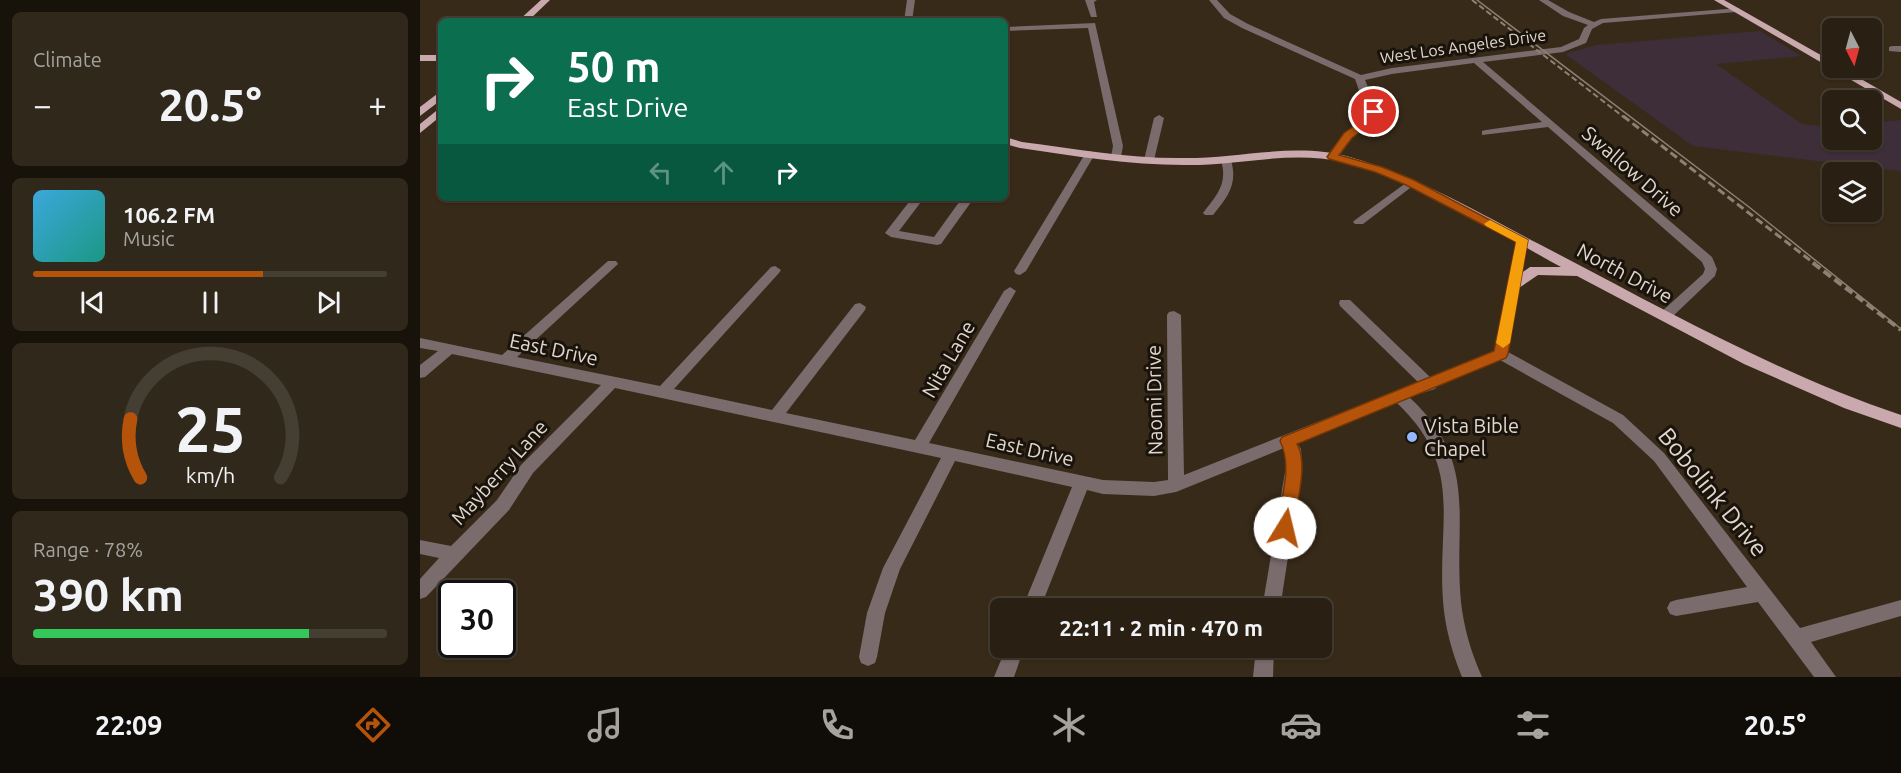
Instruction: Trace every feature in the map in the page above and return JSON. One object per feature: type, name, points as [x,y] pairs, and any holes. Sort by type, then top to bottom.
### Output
[{"type":"main road","points":[[526,18],[546,0]]},
{"type":"main road","points":[[1718,0],[1822,60]]},
{"type":"main road","points":[[539,18],[558,1]]},
{"type":"main road","points":[[420,58],[438,58]]},
{"type":"main road","points":[[1853,78],[1901,106]]},
{"type":"main road","points":[[420,113],[438,97]]},
{"type":"main road","points":[[420,130],[438,113]]},
{"type":"main road","points":[[1008,141],[1020,145],[1149,160],[1226,160],[1288,154],[1333,157]]},
{"type":"main road","name":"North Drive","points":[[1333,157],[1378,170],[1410,183],[1755,364],[1811,390],[1901,422]]},
{"type":"main road","points":[[1514,285],[1535,270],[1567,270],[1590,276]]},
{"type":"street","points":[[908,18],[911,0]]},
{"type":"street","points":[[1093,0],[1089,0],[1094,15]]},
{"type":"street","points":[[1213,0],[1227,16],[1245,26],[1360,78]]},
{"type":"street","points":[[1543,0],[1566,14],[1593,24],[1613,19],[1736,10]]},
{"type":"street","name":"West Los Angeles Drive","points":[[1333,157],[1348,136],[1372,117],[1374,112],[1360,84],[1360,78],[1571,47],[1583,41],[1593,24]]},
{"type":"street","points":[[1008,29],[1092,25],[1118,146],[1116,157]]},
{"type":"street","name":"Swallow Drive","points":[[1476,60],[1708,260],[1711,269],[1709,276],[1665,316]]},
{"type":"street","points":[[1149,160],[1159,118]]},
{"type":"street","points":[[1486,133],[1551,124]]},
{"type":"street","points":[[1020,272],[1090,154]]},
{"type":"street","points":[[1209,213],[1226,193],[1231,174],[1226,160]]},
{"type":"street","points":[[1359,222],[1410,183]]},
{"type":"street","points":[[916,201],[891,233],[937,241],[966,201]]},
{"type":"street","points":[[1501,354],[1522,240]]},
{"type":"street","points":[[505,360],[612,264]]},
{"type":"street","points":[[663,392],[775,270]]},
{"type":"street","name":"Nita Lane","points":[[919,447],[1011,291]]},
{"type":"street","points":[[1345,303],[1430,385]]},
{"type":"street","points":[[775,416],[860,307]]},
{"type":"street","name":"Naomi Drive","points":[[1174,315],[1176,485]]},
{"type":"street","points":[[420,356],[426,344]]},
{"type":"street","name":"East Drive","points":[[426,344],[663,392],[1104,487],[1154,489],[1176,485],[1430,385],[1501,354]]},
{"type":"street","points":[[420,373],[450,349]]},
{"type":"street","name":"Bobolink Drive","points":[[1501,354],[1618,419],[1659,457],[1826,677]]},
{"type":"street","name":"Mayberry Lane","points":[[420,591],[503,505],[527,469],[612,382]]},
{"type":"street","points":[[1399,396],[1419,414],[1438,441],[1450,478],[1451,608],[1457,644],[1472,677]]},
{"type":"street","points":[[1273,598],[1294,466],[1293,450],[1287,441]]},
{"type":"street","points":[[868,657],[876,613],[892,568],[951,453]]},
{"type":"street","points":[[1035,598],[1082,482]]},
{"type":"street","points":[[420,547],[454,554]]},
{"type":"street","points":[[1676,608],[1762,593]]},
{"type":"street","points":[[1795,638],[1901,608]]},
{"type":"street","points":[[1004,677],[1012,658]]},
{"type":"street","points":[[1263,677],[1264,658]]},
{"type":"shaded area","points":[[1760,31],[1801,56],[1716,64],[1802,124],[1822,126],[1822,150],[1882,150],[1882,122],[1901,120],[1901,174],[1899,171],[1882,169],[1882,162],[1825,162],[1693,146],[1565,54],[1596,45]]},
{"type":"tram line","points":[[1477,0],[1749,207],[1901,329]]},
{"type":"railway","points":[[1472,0],[1625,118]]},
{"type":"railway","points":[[1623,116],[1815,264]]},
{"type":"railway","points":[[1813,263],[1901,330]]},
{"type":"slow traffic","points":[[1490,224],[1522,240],[1503,343]]},
{"type":"place","name":"Vista Bible Chapel","points":[[1412,437]]},
{"type":"route","points":[[1285,528],[1294,466],[1293,450],[1287,441],[1430,385],[1501,354],[1522,240],[1410,183],[1378,170],[1333,157],[1348,136],[1372,117],[1374,112]]}]
